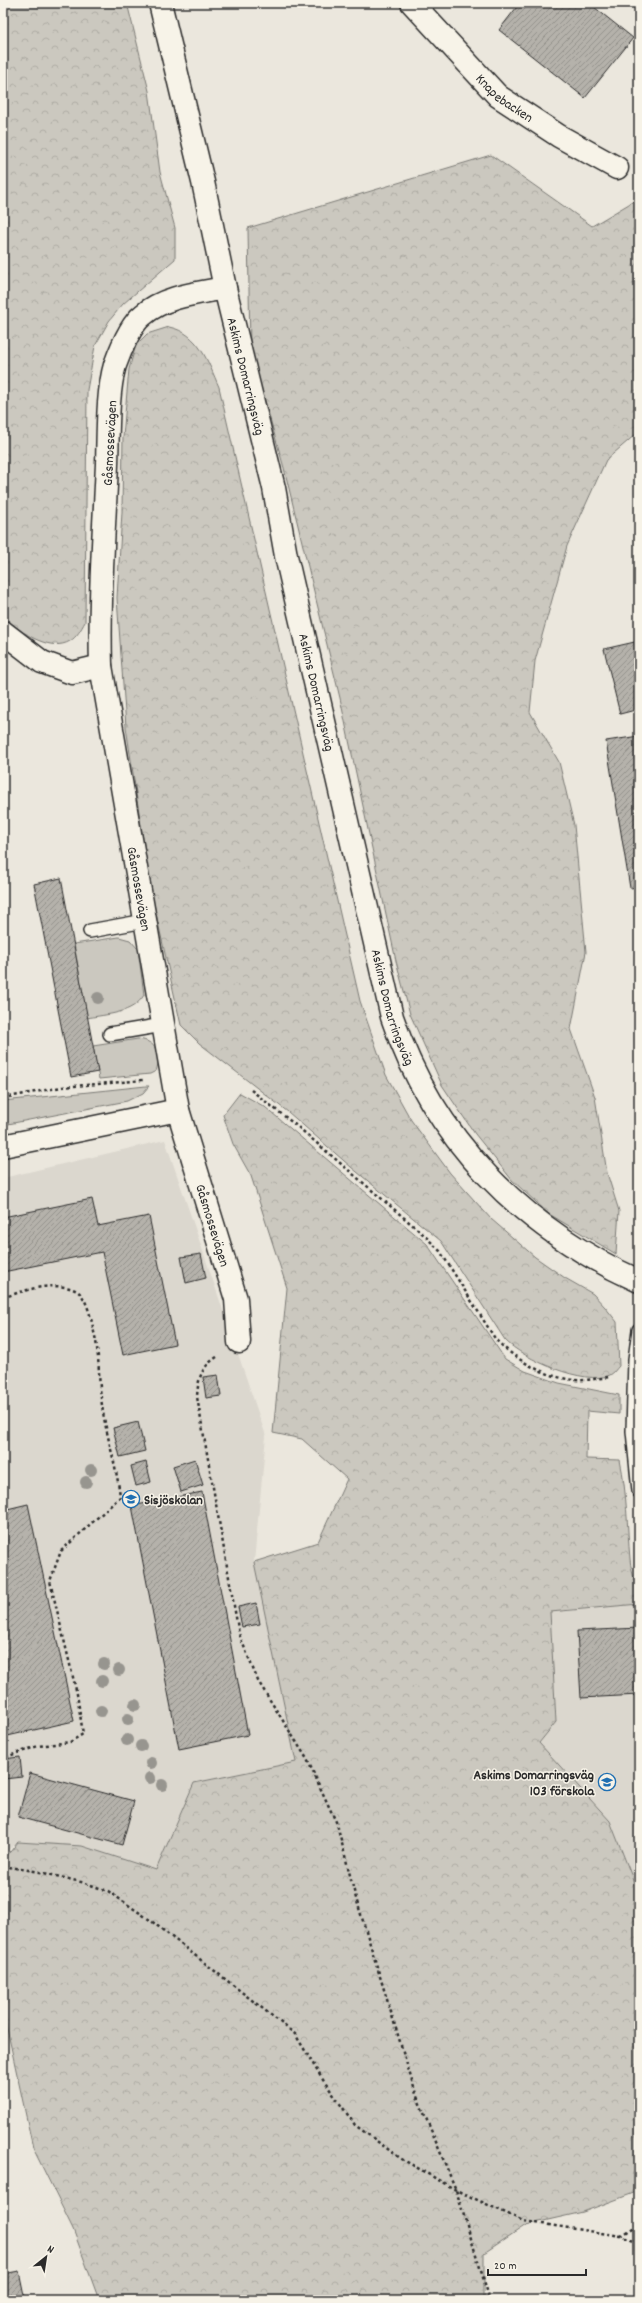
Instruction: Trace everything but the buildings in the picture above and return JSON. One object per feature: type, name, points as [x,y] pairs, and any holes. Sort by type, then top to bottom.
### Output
[{"type":"street","name":"Askims Domarringsväg","points":[[160,3],[207,196],[225,288],[274,488],[286,556],[392,1018],[400,1042],[411,1068],[450,1133],[507,1195],[542,1226],[580,1251],[639,1281]]},
{"type":"street","name":"Knapebacken","points":[[412,3],[498,96],[559,136],[617,168]]},
{"type":"street","name":"Gåsmossevägen","points":[[225,288],[186,296],[163,303],[142,315],[127,338],[115,366],[110,407],[107,454],[100,619],[101,666],[178,1110],[236,1299],[239,1342]]},
{"type":"street","points":[[3,632],[42,662],[72,673],[101,666]]},
{"type":"street","points":[[3,1146],[178,1110]]},
{"type":"lane","points":[[90,931],[145,920]]},
{"type":"lane","points":[[110,1034],[163,1025]]},
{"type":"lane","points":[[639,1330],[635,1375],[633,1431],[639,1491]]},
{"type":"path","points":[[3,1098],[62,1087],[172,1078]]},
{"type":"path","points":[[251,1090],[298,1127],[427,1238],[440,1251],[496,1340],[519,1360],[549,1374],[574,1380],[635,1375]]},
{"type":"path","points":[[3,1298],[40,1288],[57,1287],[77,1291],[83,1297],[95,1334],[102,1406],[118,1477],[120,1497],[62,1551],[50,1581],[77,1694],[83,1734],[70,1742],[38,1746],[3,1758]]},
{"type":"path","points":[[239,1342],[211,1361],[198,1379],[197,1397],[239,1634],[258,1681],[307,1759],[337,1824],[355,1895],[416,2094],[456,2190],[490,2300]]},
{"type":"path","points":[[3,1866],[40,1872],[85,1883],[108,1891],[150,1920],[295,2034],[321,2077],[355,2125],[400,2158],[456,2190],[523,2221],[621,2236],[639,2243]]},
{"type":"path","points":[[621,2236],[639,2224]]},
{"type":"shaded area","name":"Sisjöskolan","points":[[165,1140],[266,1436],[254,1562],[296,1762],[194,1783],[156,1870],[82,1846],[18,1842],[3,1854],[3,1178]]},
{"type":"shaded area","name":"Askims Domarringsväg 103 förskola","points":[[639,1604],[639,1895],[610,1821],[539,1743],[556,1722],[550,1612]]},
{"type":"green space","points":[[3,3],[127,3],[149,91],[160,172],[175,228],[175,259],[123,304],[109,321],[95,346],[87,390],[85,622],[79,633],[70,641],[55,645],[39,641],[31,637],[11,623],[3,610]]},
{"type":"green space","points":[[491,155],[592,226],[639,198],[639,435],[636,434],[606,460],[567,546],[535,661],[530,712],[559,762],[574,825],[586,952],[571,1029],[595,1097],[607,1173],[619,1211],[616,1254],[549,1214],[512,1180],[475,1134],[442,1085],[410,1014],[396,961],[340,698],[284,468],[250,348],[248,228]]},
{"type":"green space","points":[[169,327],[188,335],[195,342],[211,368],[219,387],[360,1001],[386,1075],[411,1120],[450,1173],[491,1219],[535,1257],[565,1278],[593,1294],[617,1322],[619,1366],[610,1375],[586,1377],[555,1369],[525,1355],[505,1340],[441,1241],[351,1167],[288,1112],[199,1043],[181,1025],[151,891],[126,727],[117,598],[122,512],[123,437],[129,369],[136,345],[147,334]]},
{"type":"green space","points":[[119,937],[130,940],[138,949],[144,995],[133,1006],[126,1010],[87,1018],[74,944]]},
{"type":"green space","points":[[138,1039],[149,1042],[156,1049],[158,1054],[158,1065],[156,1071],[150,1074],[99,1079],[93,1046]]},
{"type":"green space","points":[[149,1086],[143,1093],[127,1101],[3,1125],[3,1101]]},
{"type":"green space","points":[[240,1093],[265,1107],[427,1244],[505,1359],[525,1371],[559,1383],[619,1395],[619,1414],[587,1411],[586,1459],[620,1460],[631,1565],[638,1592],[639,1604],[550,1612],[556,1722],[539,1743],[610,1821],[639,1895],[639,2191],[583,2212],[526,2225],[484,2253],[484,2300],[99,2300],[73,2229],[33,2148],[3,2010],[3,1861],[18,1842],[82,1846],[156,1870],[194,1783],[296,1762],[254,1562],[318,1542],[347,1479],[302,1439],[273,1433],[287,1288],[251,1176],[233,1144],[223,1115]]},
{"type":"place","name":"Sisjöskolan","points":[[131,1499]]},
{"type":"place","name":"Askims Domarringsväg 103 förskola","points":[[607,1782]]}]
